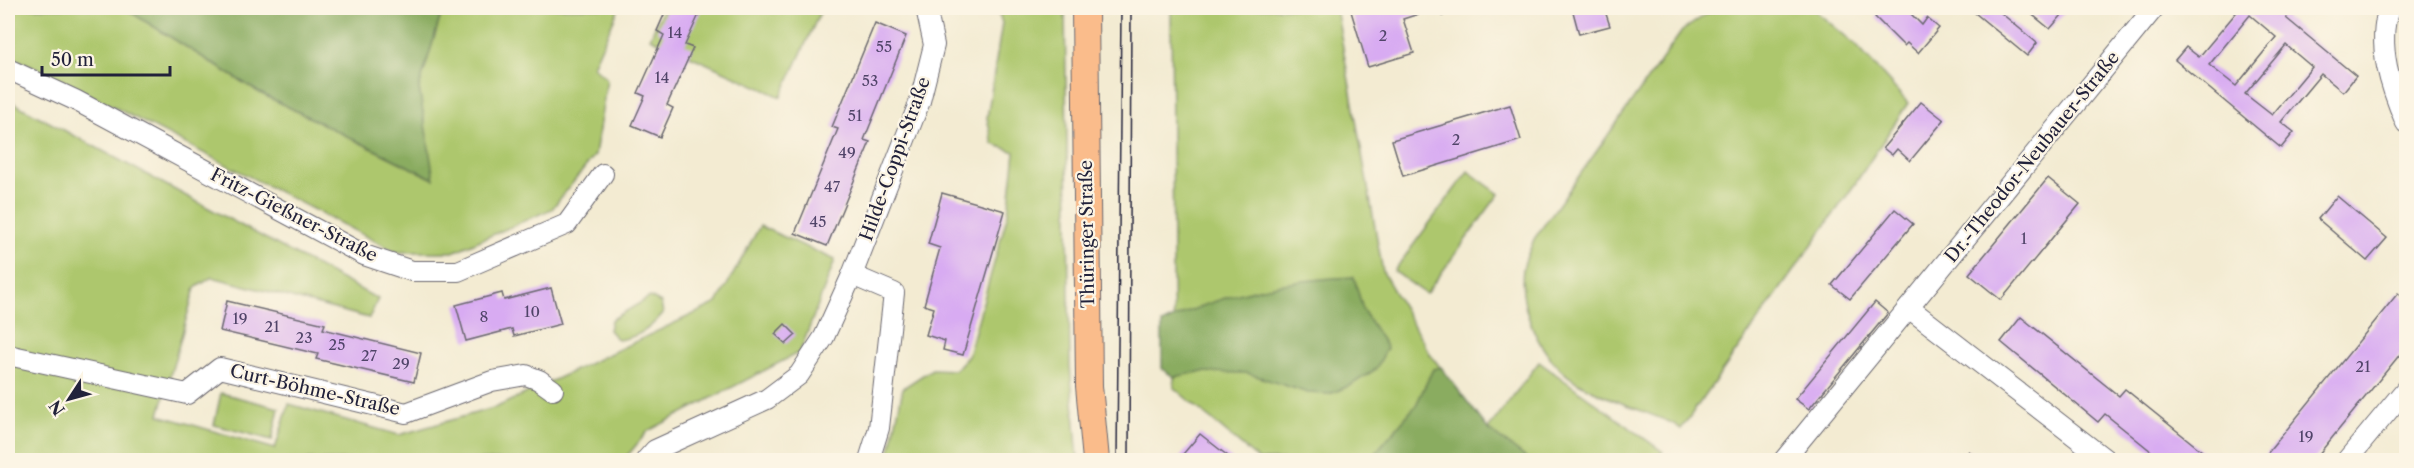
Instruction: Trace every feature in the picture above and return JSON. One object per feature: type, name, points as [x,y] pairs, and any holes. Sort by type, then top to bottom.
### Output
[{"type":"main road","name":"Thüringer Straße","points":[[1085,8],[1089,386],[1096,460]]},
{"type":"street","name":"Hilde-Coppi-Straße","points":[[646,460],[655,450],[767,399],[799,375],[824,337],[852,275],[920,101],[934,45],[926,8]]},
{"type":"street","name":"Dr.-Theodor-Neubauer-Straße","points":[[1784,460],[2154,8]]},
{"type":"street","points":[[2389,8],[2385,19],[2387,75],[2406,123]]},
{"type":"street","name":"Fritz-Gießner-Straße","points":[[8,69],[75,100],[364,255],[412,271],[458,271],[567,224],[603,174]]},
{"type":"street","points":[[852,275],[894,293],[879,428],[869,460]]},
{"type":"street","points":[[1909,308],[2106,460]]},
{"type":"street","name":"Curt-Böhme-Straße","points":[[8,355],[187,394],[219,368],[406,413],[492,381],[526,375],[539,380],[553,390]]},
{"type":"street","points":[[2347,460],[2406,389]]},
{"type":"green space","points":[[8,8],[124,8],[260,93],[433,179],[419,88],[443,8],[619,8],[593,66],[607,79],[595,155],[552,209],[453,252],[396,252],[44,71],[8,56]]},
{"type":"green space","points":[[124,8],[443,8],[419,88],[434,179],[260,93]]},
{"type":"green space","points":[[663,8],[822,8],[781,97],[650,38]]},
{"type":"green space","points":[[997,8],[1065,8],[1070,366],[1078,460],[888,460],[903,388],[932,369],[955,370],[968,356],[1008,213],[1015,152],[993,144],[987,118],[1002,23]]},
{"type":"green space","points":[[1171,8],[1336,8],[1383,272],[1430,354],[1488,429],[1539,362],[1663,452],[1657,460],[1259,460],[1174,388]]},
{"type":"green space","points":[[1723,8],[1812,8],[1856,45],[1908,103],[1855,184],[1681,429],[1672,423],[1597,393],[1575,381],[1552,360],[1542,347],[1528,317],[1522,285],[1523,269],[1534,239],[1682,31],[1708,13]]},
{"type":"green space","points":[[8,100],[378,299],[369,318],[212,277],[195,288],[159,415],[275,449],[289,404],[399,435],[497,407],[717,303],[760,226],[835,260],[800,352],[648,431],[627,456],[610,460],[8,460]]},
{"type":"green space","points":[[1468,171],[1499,194],[1426,294],[1394,271]]},
{"type":"green space","points":[[1354,277],[1363,310],[1387,348],[1376,369],[1351,385],[1330,394],[1308,393],[1247,373],[1199,372],[1174,377],[1162,369],[1162,324],[1208,304],[1256,290],[1305,281]]},
{"type":"green space","points":[[650,297],[661,303],[663,313],[644,331],[618,340],[609,330],[611,320]]},
{"type":"green space","points":[[1441,367],[1488,429],[1529,460],[1369,460],[1416,405],[1433,369]]},
{"type":"green space","points":[[221,393],[279,408],[272,440],[214,425]]},
{"type":"building","points":[[667,8],[702,8],[685,45],[693,48],[667,105],[673,108],[660,137],[632,125],[645,96],[638,93],[664,35],[657,31]]},
{"type":"building","points":[[1350,8],[1437,8],[1403,19],[1414,53],[1368,67]]},
{"type":"building","points":[[1440,8],[1466,8],[1442,16]]},
{"type":"building","points":[[1572,8],[1604,8],[1610,26],[1579,34]]},
{"type":"building","points":[[1884,8],[1905,8],[1922,25],[1927,18],[1939,28],[1918,53],[1907,43],[1904,46],[1875,17]]},
{"type":"building","points":[[1969,8],[1995,8],[2037,43],[2027,56]]},
{"type":"building","points":[[2024,8],[2068,8],[2050,29]]},
{"type":"building","points":[[2240,8],[2289,8],[2292,10],[2286,18],[2356,76],[2343,92],[2321,74],[2281,122],[2294,132],[2281,148],[2175,60],[2186,47],[2199,57]],"holes":[[[2250,15],[2276,37],[2236,86],[2209,65]],[[2286,45],[2312,67],[2272,115],[2245,94]]]},
{"type":"building","points":[[875,23],[906,36],[864,140],[870,142],[827,246],[795,233],[838,129],[832,127]]},
{"type":"building","points":[[1921,102],[1944,120],[1910,161],[1897,149],[1892,155],[1883,148]]},
{"type":"building","points":[[1510,105],[1521,140],[1403,176],[1392,140]]},
{"type":"building","points":[[2048,178],[2080,204],[2001,300],[1969,274]]},
{"type":"building","points":[[942,193],[1005,211],[963,355],[943,350],[945,341],[926,335],[934,308],[924,305],[940,248],[928,244]]},
{"type":"building","points":[[2337,196],[2387,238],[2367,261],[2318,219]]},
{"type":"building","points":[[1895,209],[1913,224],[1850,299],[1832,285]]},
{"type":"building","points":[[551,288],[561,324],[514,336],[512,329],[466,341],[456,305],[502,293],[504,300]]},
{"type":"building","points":[[2398,293],[2406,300],[2406,347],[2314,460],[2262,460]]},
{"type":"building","points":[[227,301],[325,324],[323,329],[421,353],[414,382],[316,359],[318,354],[220,331]]},
{"type":"building","points":[[1875,302],[1888,313],[1809,409],[1795,399]]},
{"type":"building","points":[[2021,317],[2119,396],[2125,389],[2213,460],[2162,460],[2105,414],[2098,422],[2001,342]]},
{"type":"building","points":[[785,324],[796,335],[786,344],[775,334]]},
{"type":"building","points":[[1200,434],[1233,460],[1178,460]]},
{"type":"building","points":[[1969,451],[1980,460],[1961,460]]},
{"type":"tram line","points":[[1117,460],[1121,8]]},
{"type":"tram line","points":[[1129,460],[1131,8]]}]
